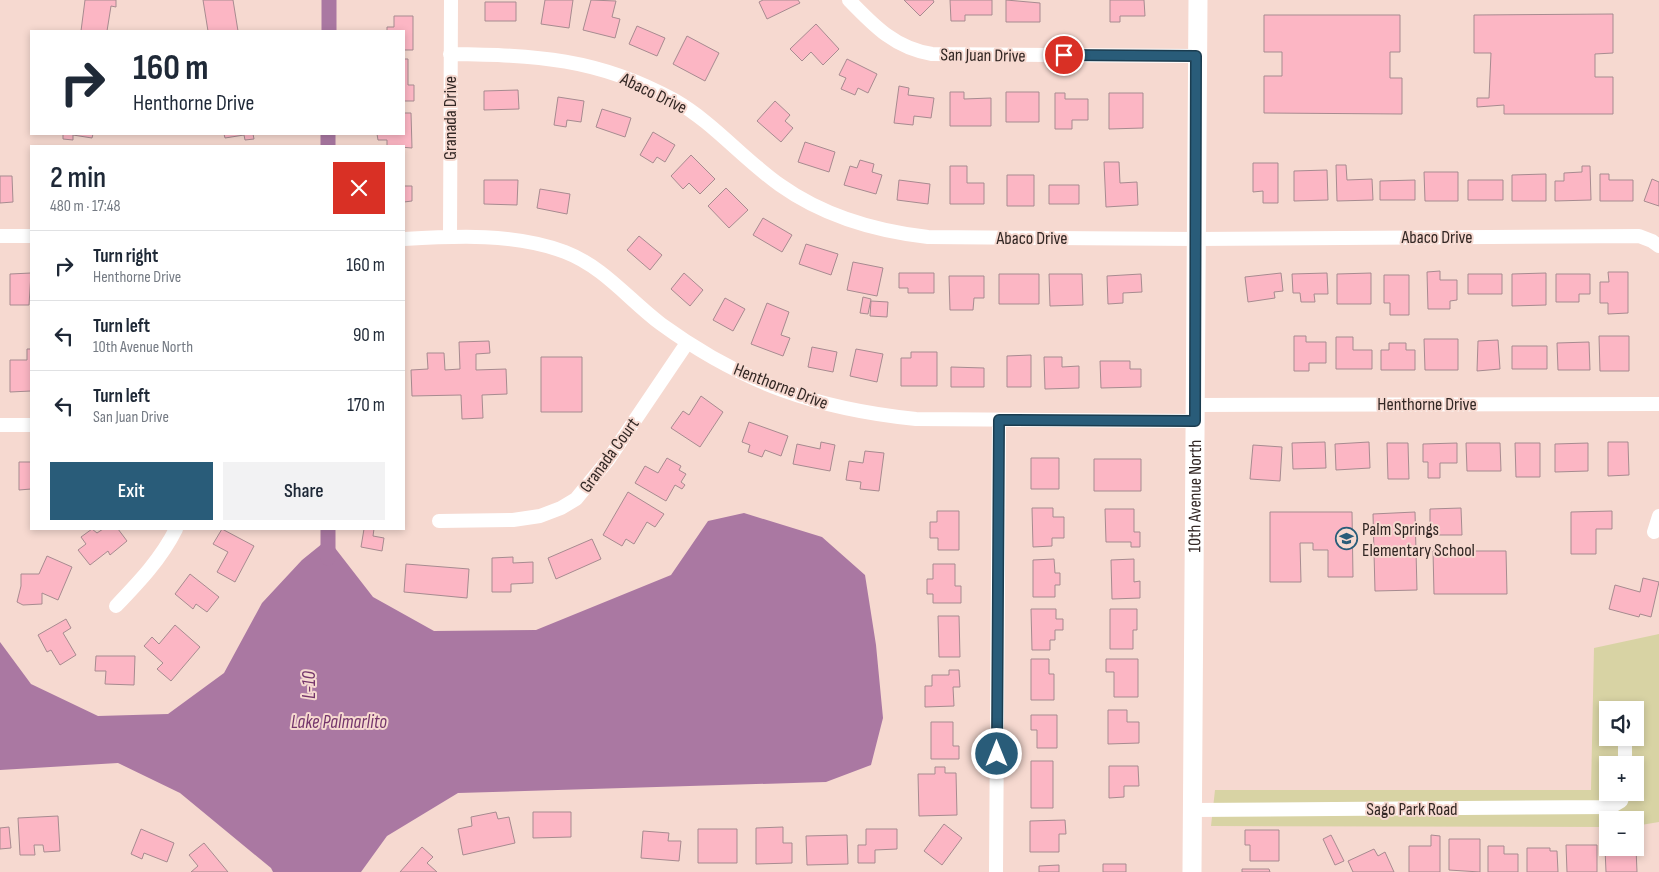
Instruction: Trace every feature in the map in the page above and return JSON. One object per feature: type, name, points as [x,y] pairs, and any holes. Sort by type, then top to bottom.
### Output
[{"type":"street","name":"Granada Drive","points":[[450,237],[451,0]]},
{"type":"street","name":"San Juan Drive","points":[[849,0],[890,39],[910,49],[932,54],[1196,56]]},
{"type":"street","name":"10th Avenue North","points":[[1192,872],[1196,56],[1198,0]]},
{"type":"street","name":"Abaco Drive","points":[[450,54],[549,57],[586,64],[627,78],[653,89],[697,115],[780,185],[829,213],[861,225],[894,233],[928,237],[1196,239],[1639,236],[1652,240],[1659,246]]},
{"type":"street","points":[[0,236],[30,236]]},
{"type":"street","name":"Henthorne Drive","points":[[405,239],[450,237],[522,242],[566,252],[606,275],[651,316],[687,342],[755,380],[829,406],[872,415],[916,419],[999,420],[1195,413],[1659,404]]},
{"type":"street","name":"Granada Court","points":[[439,521],[514,520],[540,516],[561,508],[576,499],[608,460],[687,342]]},
{"type":"street","points":[[996,872],[999,420]]},
{"type":"street","points":[[0,425],[30,425]]},
{"type":"street","points":[[1654,532],[1659,516]]},
{"type":"street","points":[[116,606],[154,565],[167,548],[176,530]]},
{"type":"street","name":"Sago Park Road","points":[[1193,810],[1612,807],[1621,801]]},
{"type":"shaded area","points":[[1659,634],[1659,822],[1644,824],[1644,811],[1599,811],[1599,827],[1211,826],[1215,790],[1591,790],[1594,648]]},
{"type":"water","name":"Lake Palmarlito","points":[[744,513],[822,537],[865,575],[876,645],[883,718],[871,765],[826,782],[458,793],[387,836],[361,872],[273,872],[271,868],[180,793],[118,763],[0,770],[0,642],[31,684],[98,716],[168,714],[224,673],[262,603],[302,560],[328,539],[373,597],[434,631],[536,630],[671,575],[708,521]]},
{"type":"building","points":[[85,0],[116,0],[116,7],[111,6],[107,30],[81,30]]},
{"type":"building","points":[[203,0],[233,0],[238,30],[208,30]]},
{"type":"building","points":[[545,0],[573,0],[569,28],[541,24]]},
{"type":"building","points":[[591,0],[616,1],[612,17],[620,19],[615,38],[583,30]]},
{"type":"building","points":[[763,0],[798,0],[800,3],[767,19],[759,2]]},
{"type":"building","points":[[904,0],[933,0],[934,2],[920,16]]},
{"type":"building","points":[[950,0],[992,0],[992,15],[965,15],[965,21],[951,21]]},
{"type":"building","points":[[1006,0],[1040,3],[1040,22],[1006,22]]},
{"type":"building","points":[[1110,0],[1144,0],[1145,16],[1120,16],[1120,22],[1110,22]]},
{"type":"building","points":[[485,2],[516,2],[516,21],[485,21]]},
{"type":"building","points":[[1613,14],[1613,53],[1595,54],[1595,77],[1613,77],[1613,114],[1504,114],[1504,105],[1477,107],[1477,98],[1489,98],[1491,53],[1474,53],[1474,15]]},
{"type":"building","points":[[1264,15],[1400,15],[1400,52],[1390,52],[1390,78],[1402,78],[1402,114],[1264,113],[1264,76],[1282,76],[1282,52],[1264,52]]},
{"type":"building","points":[[394,16],[413,16],[413,50],[405,50],[405,30],[387,30],[387,27],[394,27]]},
{"type":"building","points":[[816,24],[839,49],[823,65],[811,52],[802,61],[790,49]]},
{"type":"building","points":[[637,26],[665,38],[657,56],[629,44]]},
{"type":"building","points":[[687,36],[719,53],[705,81],[673,64]]},
{"type":"building","points":[[405,59],[408,59],[408,85],[414,85],[414,101],[405,101]]},
{"type":"building","points":[[847,59],[877,74],[868,93],[858,88],[855,95],[841,89],[846,78],[839,75]]},
{"type":"building","points":[[899,86],[909,88],[908,95],[934,98],[931,118],[914,116],[913,125],[894,123]]},
{"type":"building","points":[[518,90],[519,109],[484,110],[484,91]]},
{"type":"building","points":[[950,92],[964,92],[964,99],[991,98],[991,126],[950,126]]},
{"type":"building","points":[[1006,92],[1039,92],[1039,122],[1006,122]]},
{"type":"building","points":[[1055,93],[1065,93],[1065,99],[1088,99],[1088,120],[1072,120],[1072,129],[1055,129]]},
{"type":"building","points":[[1109,93],[1143,93],[1143,128],[1109,129]]},
{"type":"building","points":[[558,97],[584,101],[581,122],[567,120],[566,127],[554,125]]},
{"type":"building","points":[[775,101],[790,115],[785,121],[793,128],[781,142],[757,121]]},
{"type":"building","points":[[602,109],[631,118],[625,137],[596,127]]},
{"type":"building","points":[[405,113],[411,113],[412,148],[405,147],[405,145],[387,145],[387,140],[378,140],[377,135],[405,135]]},
{"type":"building","points":[[653,132],[675,145],[665,162],[657,157],[653,163],[640,155]]},
{"type":"building","points":[[63,135],[73,135],[73,140],[63,139]]},
{"type":"building","points":[[73,135],[93,135],[92,138]]},
{"type":"building","points":[[224,135],[244,135],[225,138]]},
{"type":"building","points":[[244,135],[253,135],[254,139],[245,140]]},
{"type":"building","points":[[805,142],[835,152],[829,172],[798,162]]},
{"type":"building","points":[[691,155],[715,179],[700,194],[689,183],[683,189],[671,176]]},
{"type":"building","points":[[860,160],[874,164],[872,172],[882,175],[876,194],[844,185],[850,166],[857,168]]},
{"type":"building","points":[[1104,162],[1119,162],[1120,183],[1137,182],[1138,205],[1106,207]]},
{"type":"building","points":[[1253,163],[1278,163],[1278,203],[1263,203],[1263,191],[1253,192]]},
{"type":"building","points":[[1336,165],[1346,165],[1347,180],[1372,179],[1373,200],[1337,201]]},
{"type":"building","points":[[950,166],[967,166],[967,183],[984,183],[984,204],[950,204]]},
{"type":"building","points":[[1582,166],[1590,166],[1591,200],[1555,201],[1555,181],[1564,181],[1564,173],[1582,172]]},
{"type":"building","points":[[1327,170],[1328,200],[1294,201],[1294,171]]},
{"type":"building","points":[[1424,172],[1458,172],[1458,201],[1425,201]]},
{"type":"building","points":[[1546,174],[1546,201],[1512,201],[1512,175]]},
{"type":"building","points":[[1600,174],[1609,174],[1609,180],[1633,180],[1633,201],[1600,201]]},
{"type":"building","points":[[1007,175],[1034,175],[1034,206],[1007,206]]},
{"type":"building","points":[[0,176],[12,176],[13,202],[0,203]]},
{"type":"building","points":[[1652,179],[1659,182],[1659,206],[1644,201]]},
{"type":"building","points":[[484,180],[518,180],[517,205],[484,204]]},
{"type":"building","points":[[899,180],[930,184],[928,204],[897,200]]},
{"type":"building","points":[[1415,180],[1415,200],[1380,200],[1380,181]]},
{"type":"building","points":[[1468,180],[1503,180],[1503,200],[1468,200]]},
{"type":"building","points":[[1049,185],[1079,185],[1079,204],[1049,204]]},
{"type":"building","points":[[405,186],[412,186],[412,201],[405,202]]},
{"type":"building","points":[[726,188],[748,210],[729,228],[708,206]]},
{"type":"building","points":[[540,189],[570,194],[567,214],[537,208]]},
{"type":"building","points":[[763,218],[792,235],[782,252],[753,235]]},
{"type":"building","points":[[639,236],[662,255],[650,270],[627,250]]},
{"type":"building","points":[[806,244],[838,254],[831,275],[799,264]]},
{"type":"building","points":[[853,262],[883,268],[877,296],[847,290]]},
{"type":"building","points":[[1440,271],[1440,280],[1457,280],[1457,300],[1450,301],[1450,309],[1428,309],[1427,272]]},
{"type":"building","points":[[1608,272],[1628,272],[1628,313],[1608,314],[1608,303],[1600,303],[1600,282],[1609,282]]},
{"type":"building","points":[[30,273],[29,305],[10,305],[10,274]]},
{"type":"building","points":[[684,273],[703,290],[690,306],[671,289]]},
{"type":"building","points":[[899,273],[934,273],[934,293],[908,293],[908,288],[899,288]]},
{"type":"building","points":[[1281,273],[1283,291],[1274,292],[1275,298],[1248,302],[1245,277]]},
{"type":"building","points":[[1327,273],[1328,294],[1314,294],[1315,302],[1301,302],[1300,293],[1293,293],[1292,274]]},
{"type":"building","points":[[1371,273],[1371,304],[1337,304],[1337,274]]},
{"type":"building","points":[[1546,273],[1546,305],[1512,306],[1512,274]]},
{"type":"building","points":[[999,274],[1039,274],[1039,304],[999,304]]},
{"type":"building","points":[[1049,274],[1082,274],[1083,305],[1050,306]]},
{"type":"building","points":[[1141,274],[1142,292],[1123,293],[1123,303],[1108,304],[1107,276]]},
{"type":"building","points":[[1468,274],[1502,274],[1502,294],[1468,294]]},
{"type":"building","points":[[1556,274],[1590,274],[1590,294],[1579,294],[1579,302],[1556,302]]},
{"type":"building","points":[[1384,275],[1409,275],[1409,315],[1390,315],[1390,303],[1384,303]]},
{"type":"building","points":[[949,276],[984,276],[984,298],[974,298],[973,310],[950,310]]},
{"type":"building","points":[[863,297],[871,299],[868,314],[860,313]]},
{"type":"building","points":[[725,298],[745,309],[733,331],[713,320]]},
{"type":"building","points":[[871,301],[888,302],[887,317],[870,316]]},
{"type":"building","points":[[767,303],[789,312],[781,335],[790,338],[783,356],[751,344]]},
{"type":"building","points":[[1294,336],[1306,336],[1306,342],[1326,342],[1326,363],[1309,363],[1309,371],[1294,371]]},
{"type":"building","points":[[1599,336],[1629,336],[1629,371],[1600,371]]},
{"type":"building","points":[[1336,337],[1353,337],[1353,350],[1372,350],[1372,369],[1336,369]]},
{"type":"building","points":[[1424,339],[1458,339],[1458,370],[1425,370]]},
{"type":"building","points":[[1498,340],[1500,369],[1477,371],[1478,341]]},
{"type":"building","points":[[489,341],[490,353],[476,354],[476,370],[506,369],[507,394],[482,395],[483,418],[462,419],[461,395],[412,396],[411,370],[428,369],[427,353],[444,353],[445,370],[460,369],[459,342]]},
{"type":"building","points":[[1589,342],[1590,370],[1558,370],[1557,343]]},
{"type":"building","points":[[1389,343],[1406,343],[1406,350],[1415,350],[1415,370],[1381,370],[1381,350],[1389,350]]},
{"type":"building","points":[[1512,346],[1547,346],[1547,369],[1512,369]]},
{"type":"building","points":[[812,347],[837,352],[833,372],[808,367]]},
{"type":"building","points":[[27,349],[30,349],[30,391],[10,392],[10,360],[27,360]]},
{"type":"building","points":[[856,349],[883,354],[877,382],[850,376]]},
{"type":"building","points":[[911,352],[937,352],[937,386],[901,386],[901,358],[911,358]]},
{"type":"building","points":[[1031,355],[1031,387],[1007,387],[1007,356]]},
{"type":"building","points":[[541,357],[582,357],[582,412],[541,412]]},
{"type":"building","points":[[1044,357],[1062,357],[1062,367],[1079,366],[1079,388],[1045,389]]},
{"type":"building","points":[[1100,361],[1130,361],[1130,369],[1141,369],[1141,387],[1101,388]]},
{"type":"building","points":[[951,367],[984,368],[984,387],[951,387]]},
{"type":"building","points":[[701,396],[723,412],[700,447],[671,428],[683,411],[689,415]]},
{"type":"building","points":[[749,422],[788,436],[781,456],[765,450],[762,457],[748,452],[750,445],[742,442]]},
{"type":"building","points":[[821,442],[835,445],[830,471],[793,464],[797,444],[820,449]]},
{"type":"building","points":[[1325,442],[1326,468],[1293,469],[1292,443]]},
{"type":"building","points":[[1369,442],[1370,468],[1336,470],[1335,444]]},
{"type":"building","points":[[1608,442],[1628,442],[1629,475],[1608,476]]},
{"type":"building","points":[[1387,443],[1408,443],[1409,479],[1388,479]]},
{"type":"building","points":[[1457,443],[1457,463],[1440,463],[1440,478],[1428,478],[1428,462],[1423,462],[1423,444]]},
{"type":"building","points":[[1466,443],[1500,443],[1501,471],[1467,471]]},
{"type":"building","points":[[1515,443],[1540,443],[1540,477],[1516,477]]},
{"type":"building","points":[[1588,443],[1588,471],[1555,472],[1555,444]]},
{"type":"building","points":[[1253,445],[1282,447],[1280,481],[1250,479]]},
{"type":"building","points":[[865,451],[884,453],[879,491],[860,489],[861,482],[846,480],[849,461],[863,463]]},
{"type":"building","points":[[667,458],[681,466],[679,470],[686,474],[681,482],[685,485],[682,489],[675,485],[666,501],[635,483],[645,466],[658,473]]},
{"type":"building","points":[[1031,458],[1059,458],[1059,489],[1031,489]]},
{"type":"building","points":[[1094,459],[1141,459],[1141,491],[1094,491]]},
{"type":"building","points":[[19,462],[30,462],[30,489],[19,490]]},
{"type":"building","points":[[628,492],[664,514],[655,527],[647,522],[634,544],[626,539],[622,546],[603,535]]},
{"type":"building","points":[[1032,508],[1053,508],[1053,517],[1064,517],[1064,538],[1052,538],[1052,546],[1033,547]]},
{"type":"building","points":[[1461,508],[1462,535],[1430,535],[1430,509]]},
{"type":"building","points":[[1105,509],[1134,509],[1134,532],[1140,532],[1140,547],[1131,547],[1131,542],[1106,542]]},
{"type":"building","points":[[937,511],[959,511],[959,550],[938,550],[938,538],[930,538],[930,522],[937,522]]},
{"type":"building","points":[[1612,511],[1612,529],[1596,529],[1596,554],[1571,554],[1571,512]]},
{"type":"building","points":[[1270,512],[1352,512],[1353,577],[1328,577],[1328,550],[1313,550],[1313,543],[1300,543],[1301,582],[1270,582]]},
{"type":"building","points":[[1415,512],[1417,590],[1375,591],[1373,514]]},
{"type":"building","points":[[91,530],[97,533],[102,530],[119,530],[127,541],[110,555],[108,551],[90,565],[78,550],[86,544],[81,537]]},
{"type":"building","points":[[221,530],[224,530],[254,546],[235,582],[217,572],[228,552],[213,544]]},
{"type":"building","points":[[364,530],[374,530],[373,536],[384,538],[382,551],[361,547]]},
{"type":"building","points":[[592,539],[601,559],[556,579],[548,558]]},
{"type":"building","points":[[1433,551],[1506,551],[1507,594],[1434,594]]},
{"type":"building","points":[[47,556],[72,567],[58,600],[42,593],[42,604],[23,605],[17,602],[21,586],[21,574],[39,574]]},
{"type":"building","points":[[513,557],[513,563],[533,562],[533,583],[511,584],[511,592],[492,592],[492,558]]},
{"type":"building","points":[[1054,559],[1055,573],[1060,573],[1060,585],[1055,585],[1055,597],[1033,597],[1033,560]]},
{"type":"building","points":[[1134,559],[1134,582],[1140,581],[1140,598],[1112,599],[1111,560]]},
{"type":"building","points":[[406,564],[469,569],[467,598],[404,592]]},
{"type":"building","points":[[933,564],[955,564],[955,586],[961,586],[961,603],[933,603],[933,594],[927,594],[927,579],[933,579]]},
{"type":"building","points":[[190,574],[219,597],[207,612],[196,604],[193,609],[175,594]]},
{"type":"building","points":[[1643,578],[1659,582],[1651,617],[1640,614],[1639,617],[1609,609],[1615,585],[1640,592]]},
{"type":"building","points":[[1031,609],[1056,609],[1056,619],[1063,619],[1063,630],[1055,630],[1055,640],[1050,640],[1050,650],[1032,650]]},
{"type":"building","points":[[1110,609],[1137,609],[1137,630],[1133,630],[1133,649],[1110,649]]},
{"type":"building","points":[[938,616],[959,616],[960,657],[939,657]]},
{"type":"building","points":[[66,619],[71,628],[63,633],[76,655],[60,665],[51,650],[47,652],[38,635]]},
{"type":"building","points":[[175,625],[200,647],[171,681],[157,669],[163,663],[144,646],[152,637],[159,644]]},
{"type":"building","points":[[96,656],[135,656],[134,685],[105,684],[106,671],[95,671]]},
{"type":"building","points":[[1031,659],[1049,659],[1049,674],[1054,674],[1054,700],[1031,700]]},
{"type":"building","points":[[1106,659],[1138,659],[1138,697],[1114,697],[1114,672],[1106,672]]},
{"type":"building","points":[[949,670],[959,670],[960,687],[953,687],[954,706],[925,707],[925,686],[932,686],[932,675],[949,675]]},
{"type":"building","points":[[1108,710],[1127,710],[1127,722],[1139,722],[1139,743],[1108,744]]},
{"type":"building","points":[[1031,715],[1057,715],[1057,748],[1037,748],[1037,730],[1031,730]]},
{"type":"building","points":[[931,722],[953,722],[953,746],[959,746],[959,759],[931,759]]},
{"type":"building","points":[[1031,761],[1053,761],[1053,808],[1031,808]]},
{"type":"building","points":[[1109,766],[1138,766],[1139,786],[1124,786],[1124,797],[1109,798]]},
{"type":"building","points":[[935,767],[945,767],[945,773],[956,773],[957,815],[919,816],[918,774],[935,774]]},
{"type":"building","points":[[496,812],[498,819],[509,817],[515,843],[463,855],[458,829],[472,826],[471,817]]},
{"type":"building","points":[[533,812],[571,812],[571,837],[533,838]]},
{"type":"building","points":[[58,816],[60,851],[44,852],[43,845],[34,845],[35,855],[20,855],[18,818]]},
{"type":"building","points":[[1065,820],[1066,834],[1059,834],[1059,852],[1030,852],[1030,821]]},
{"type":"building","points":[[944,824],[962,838],[942,865],[924,851]]},
{"type":"building","points":[[9,827],[11,848],[0,849],[0,828]]},
{"type":"building","points":[[783,827],[783,843],[792,843],[792,863],[756,864],[756,828]]},
{"type":"building","points":[[141,829],[174,843],[167,862],[144,853],[142,859],[131,854]]},
{"type":"building","points":[[698,829],[737,829],[737,863],[698,863]]},
{"type":"building","points":[[866,829],[897,829],[897,849],[875,850],[875,863],[858,863],[858,845],[866,845]]},
{"type":"building","points":[[1245,830],[1279,830],[1279,861],[1250,861],[1250,845],[1245,845]]},
{"type":"building","points":[[643,831],[669,833],[668,841],[681,841],[679,861],[641,858]]},
{"type":"building","points":[[847,835],[848,864],[807,865],[806,836]]},
{"type":"building","points":[[1331,835],[1344,861],[1335,865],[1323,839]]},
{"type":"building","points":[[1431,835],[1440,836],[1440,872],[1409,872],[1409,846],[1431,846]]},
{"type":"building","points":[[1449,839],[1480,839],[1480,872],[1449,870]]},
{"type":"building","points":[[204,843],[228,872],[191,872],[198,866],[189,855]]},
{"type":"building","points":[[1566,845],[1597,845],[1597,872],[1567,872]]},
{"type":"building","points":[[1488,846],[1504,846],[1504,854],[1518,854],[1518,872],[1488,872]]},
{"type":"building","points":[[422,847],[433,857],[427,863],[437,872],[400,872]]},
{"type":"building","points":[[1527,848],[1550,848],[1550,851],[1557,851],[1558,872],[1527,872]]},
{"type":"building","points":[[1374,849],[1378,856],[1385,852],[1394,872],[1353,872],[1348,861]]},
{"type":"building","points":[[1605,856],[1636,856],[1637,872],[1606,872]]},
{"type":"building","points":[[1103,864],[1126,864],[1126,872],[1103,872]]},
{"type":"building","points":[[1059,865],[1059,872],[1039,872],[1039,866]]},
{"type":"building","points":[[1242,869],[1269,869],[1270,872],[1242,872]]},
{"type":"waterway","name":"L-10","points":[[329,0],[329,30]]},
{"type":"waterway","name":"L-10","points":[[328,135],[328,145]]},
{"type":"waterway","name":"L-10","points":[[328,530],[328,558]]},
{"type":"place","name":"Palm Springs Elementary School","points":[[1346,539]]},
{"type":"route","points":[[997,754],[999,420],[1195,421],[1196,56],[1064,55]]}]
